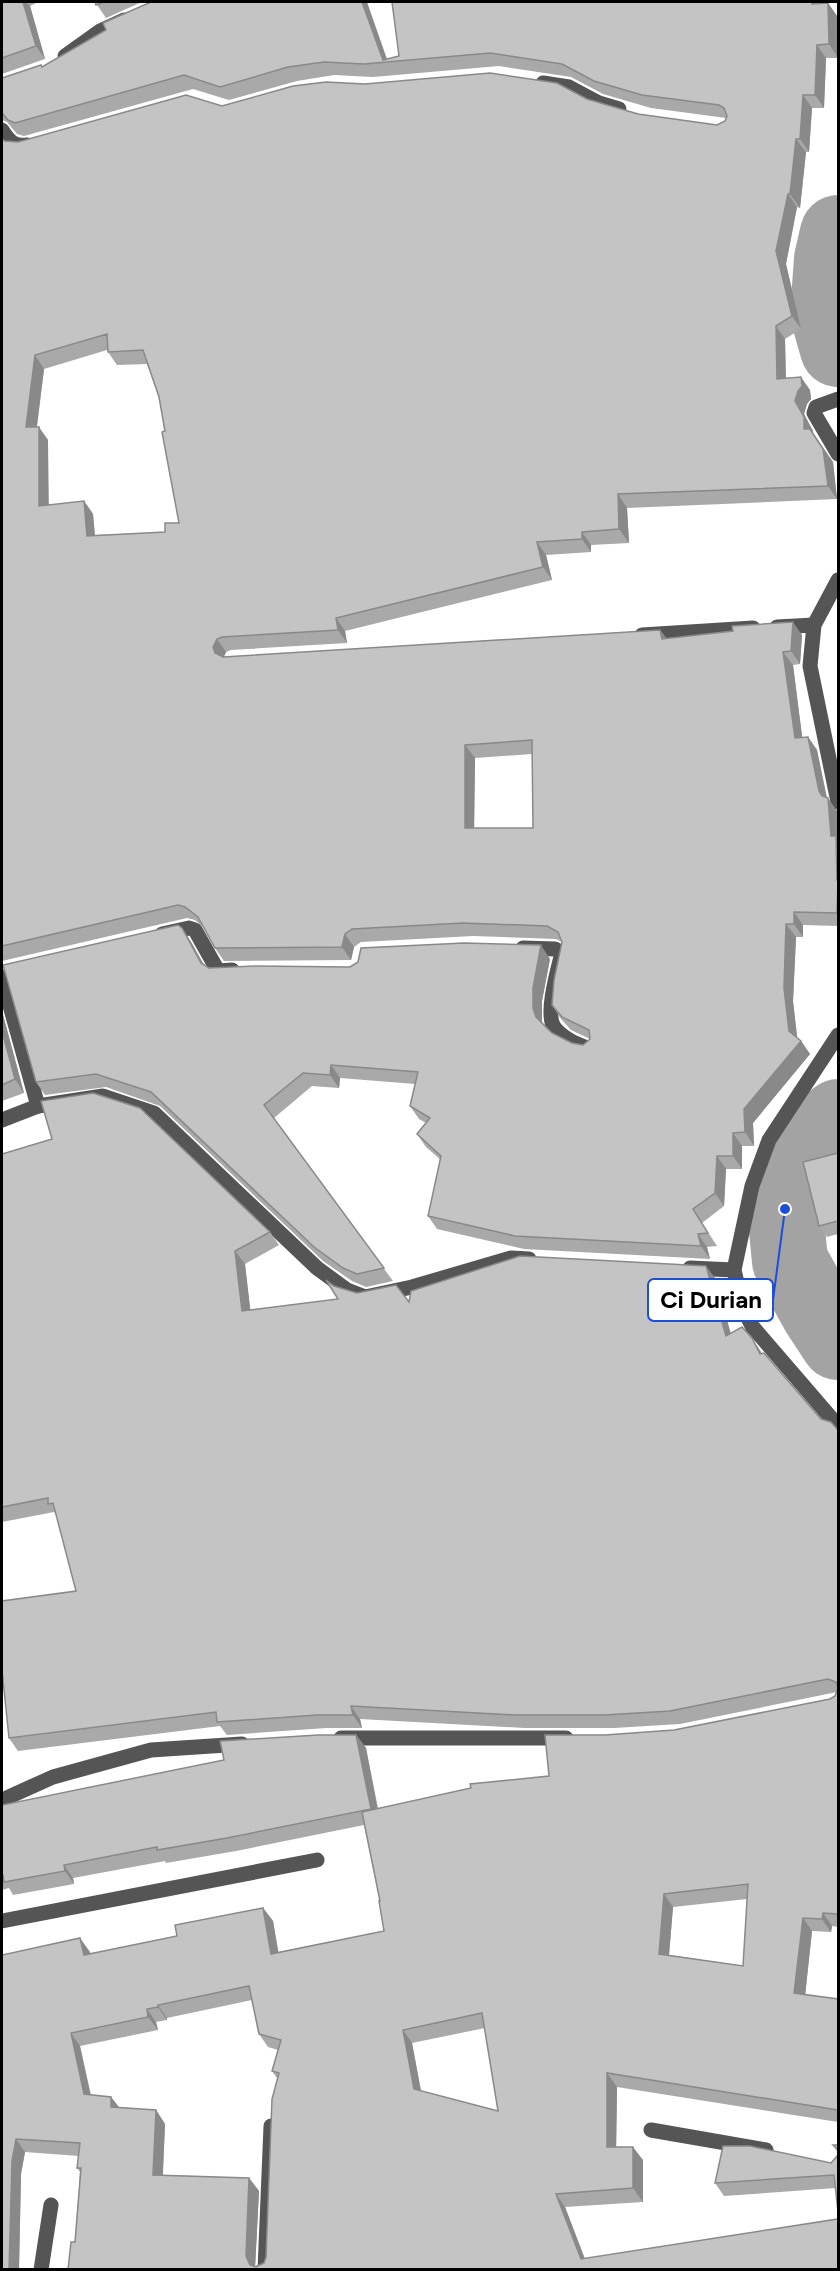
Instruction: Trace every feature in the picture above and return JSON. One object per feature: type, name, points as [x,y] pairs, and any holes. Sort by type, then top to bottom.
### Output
[{"type":"street","points":[[55,64],[100,31],[132,16]]},
{"type":"street","points":[[523,80],[569,87],[599,103],[629,112]]},
{"type":"street","points":[[2,130],[9,141],[16,145],[25,146],[36,143]]},
{"type":"street","points":[[838,399],[819,405],[814,413],[838,454]]},
{"type":"street","points":[[838,580],[814,625],[810,666],[838,802]]},
{"type":"street","points":[[624,636],[814,625]]},
{"type":"street","points":[[145,938],[189,927],[199,935],[218,971],[253,969]]},
{"type":"street","points":[[508,947],[555,949],[562,953],[550,1011],[552,1025],[561,1035],[590,1049]]},
{"type":"street","points":[[5,972],[38,1106]]},
{"type":"street","points":[[838,1035],[769,1140],[752,1186],[734,1270],[743,1308],[752,1326],[838,1426]]},
{"type":"street","points":[[2,1120],[38,1106],[103,1096],[154,1113],[317,1268],[347,1290],[365,1297],[412,1287],[511,1258],[546,1260]]},
{"type":"street","points":[[676,1267],[734,1270]]},
{"type":"street","points":[[327,1738],[579,1738]]},
{"type":"street","points":[[2,1800],[53,1777],[151,1750],[256,1743]]},
{"type":"street","points":[[2,1921],[317,1860]]},
{"type":"street","points":[[265,2270],[272,2106]]},
{"type":"street","points":[[651,2130],[776,2152]]},
{"type":"street","points":[[41,2270],[51,2205]]},
{"type":"building","points":[[2,2],[23,2],[36,46],[2,58]]},
{"type":"building","points":[[151,2],[362,2],[383,60],[399,56],[392,2],[828,3],[829,44],[817,45],[815,95],[803,95],[800,139],[796,139],[790,194],[788,194],[776,251],[792,316],[776,326],[777,379],[801,377],[802,386],[795,401],[804,417],[804,429],[810,429],[823,449],[828,486],[618,494],[619,529],[582,532],[582,539],[537,542],[543,567],[336,618],[338,630],[222,637],[217,639],[213,647],[215,653],[223,657],[660,630],[662,639],[733,631],[732,626],[793,622],[791,651],[783,652],[795,738],[808,737],[819,791],[822,796],[828,798],[831,836],[836,836],[837,913],[794,912],[794,924],[786,924],[784,988],[789,1031],[801,1041],[744,1109],[745,1132],[733,1133],[733,1156],[717,1156],[715,1193],[693,1209],[708,1233],[698,1234],[701,1246],[515,1236],[428,1216],[441,1156],[417,1134],[430,1118],[410,1106],[418,1072],[331,1065],[330,1075],[303,1073],[264,1105],[384,1268],[357,1274],[343,1268],[314,1247],[151,1092],[96,1074],[36,1082],[3,965],[178,925],[182,928],[201,963],[209,968],[350,967],[358,962],[361,948],[464,943],[541,945],[533,988],[533,1008],[536,1017],[552,1033],[572,1043],[583,1045],[590,1039],[589,1030],[562,1017],[552,1005],[554,980],[562,942],[558,932],[547,926],[463,923],[352,929],[345,934],[342,947],[215,948],[198,917],[185,907],[178,905],[2,946],[2,139],[18,142],[186,95],[222,106],[293,86],[326,82],[365,84],[490,73],[557,83],[587,99],[638,114],[717,125],[725,121],[727,116],[724,108],[719,105],[642,95],[594,81],[562,64],[490,53],[364,64],[324,62],[288,67],[220,87],[184,75],[15,123],[8,120],[2,113],[2,78],[41,65],[42,67],[106,30],[103,23]],"holes":[[[107,334],[108,352],[143,350],[159,397],[165,431],[162,432],[179,523],[165,523],[165,532],[87,536],[84,501],[39,506],[39,427],[26,427],[35,355]],[[532,740],[533,828],[465,828],[465,745]]]},
{"type":"building","points":[[2,1031],[15,1079],[2,1085]]},
{"type":"building","points":[[93,1093],[140,1108],[270,1232],[235,1251],[242,1311],[338,1299],[326,1280],[334,1286],[357,1293],[396,1285],[409,1302],[411,1291],[520,1256],[706,1266],[726,1336],[742,1327],[752,1338],[760,1354],[764,1353],[821,1419],[831,1422],[838,1430],[838,1688],[836,1682],[828,1679],[670,1711],[605,1715],[515,1715],[351,1706],[353,1715],[317,1715],[217,1722],[216,1712],[9,1738],[2,1670],[2,1601],[76,1591],[53,1503],[48,1504],[48,1498],[2,1507],[2,1154],[52,1139],[41,1101]]},
{"type":"building","points":[[838,1153],[838,1221],[819,1226],[803,1162]]},
{"type":"building","points":[[838,1688],[838,1914],[823,1913],[822,1919],[803,1918],[794,1993],[838,1999],[838,2110],[607,2073],[607,2147],[633,2147],[633,2188],[556,2194],[581,2259],[838,2219],[838,2270],[68,2270],[71,2242],[75,2242],[81,2168],[77,2168],[80,2143],[16,2139],[12,2161],[9,2270],[2,2270],[2,1955],[80,1938],[84,1955],[177,1936],[175,1925],[263,1908],[271,1954],[384,1931],[362,1812],[471,1788],[470,1784],[549,1776],[545,1735],[605,1735],[674,1730],[830,1699],[835,1696]],"holes":[[[748,1884],[743,1966],[659,1954],[664,1894]],[[249,1986],[259,2034],[281,2040],[272,2071],[279,2073],[272,2099],[266,2257],[264,2263],[256,2267],[250,2265],[246,2256],[249,2178],[153,2175],[156,2110],[111,2107],[111,2097],[84,2094],[71,2033],[148,2017],[147,2009],[158,2007],[158,2005]],[[482,2013],[498,2111],[414,2089],[403,2030]]]},
{"type":"building","points":[[356,1735],[371,1809],[227,1838],[157,1850],[157,1847],[64,1865],[65,1871],[4,1882],[2,1875],[2,1805],[224,1760],[220,1741]]},
{"type":"building","points":[[723,2146],[750,2146],[831,2163],[838,2155],[838,2212],[834,2175],[715,2183]]},
{"type":"waterway","points":[[838,233],[832,259],[828,314],[838,349]]},
{"type":"waterway","points":[[838,1117],[809,1143],[790,1176],[785,1209],[790,1261],[838,1342]]},
{"type":"place","name":"Ci Durian","points":[[785,1209]]}]
